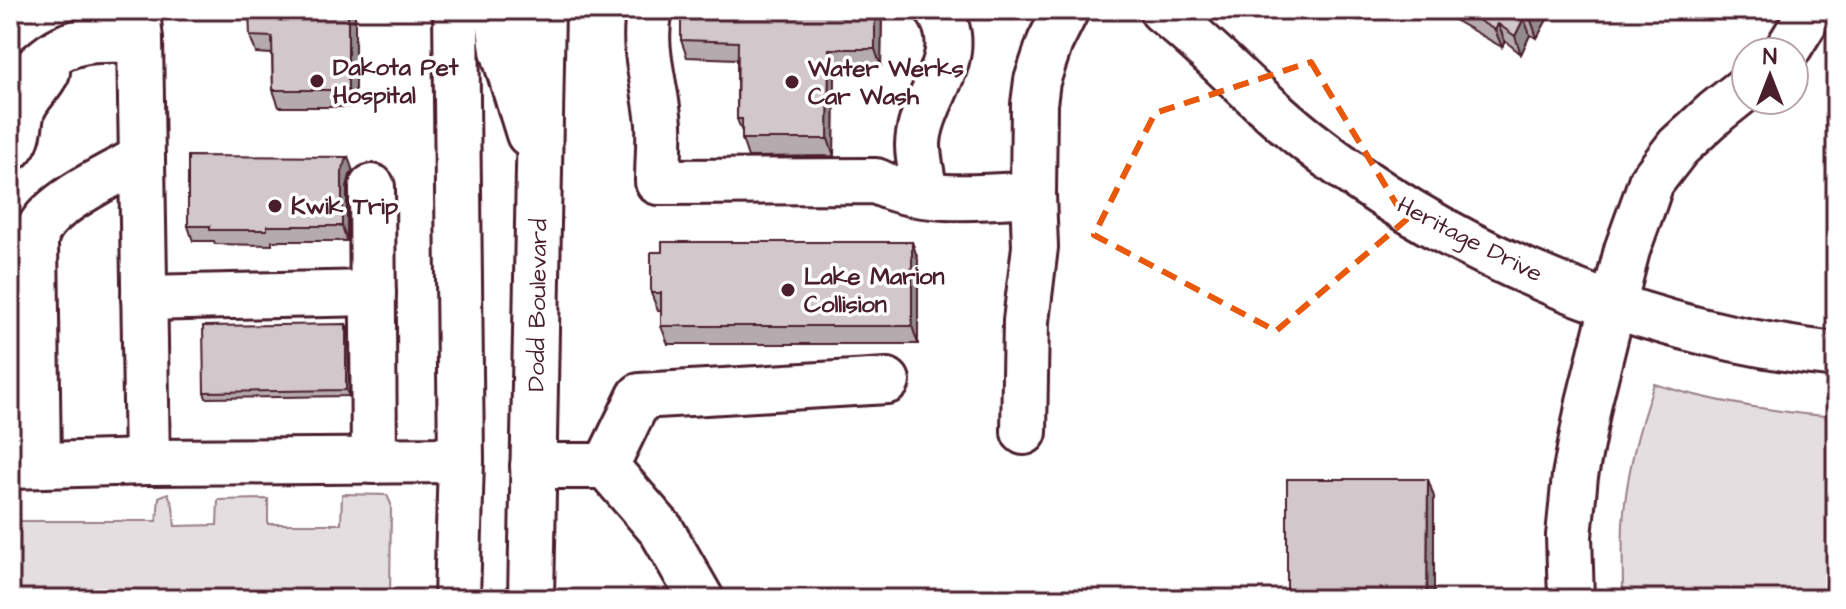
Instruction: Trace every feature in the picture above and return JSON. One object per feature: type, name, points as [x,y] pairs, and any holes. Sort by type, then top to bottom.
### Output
[{"type":"main road","points":[[456,10],[461,460],[457,596]]},
{"type":"main road","points":[[498,10],[503,50],[541,170]]},
{"type":"main road","name":"Dodd Boulevard","points":[[531,599],[542,10]]},
{"type":"main road","points":[[650,10],[647,43],[659,126],[658,182],[876,181],[906,193],[972,198],[1033,194]]},
{"type":"main road","points":[[925,194],[918,144],[949,50],[946,23],[938,10]]},
{"type":"main road","points":[[1024,432],[1025,333],[1035,247],[1034,104],[1037,81],[1050,42],[1066,10]]},
{"type":"main road","name":"Heritage Drive","points":[[1162,10],[1275,114],[1309,141],[1379,191],[1447,232],[1535,275],[1614,305],[1728,338],[1836,355]]},
{"type":"main road","points":[[1797,36],[1810,10]]},
{"type":"main road","points":[[10,67],[40,38],[56,29],[74,24],[129,30]]},
{"type":"main road","points":[[10,96],[44,60],[63,47],[129,30]]},
{"type":"main road","points":[[129,30],[142,158],[147,462]]},
{"type":"main road","points":[[10,148],[19,134],[26,101],[46,75],[52,55]]},
{"type":"main road","points":[[1571,599],[1569,536],[1575,476],[1589,402],[1627,250],[1651,182],[1678,147],[1730,101]]},
{"type":"main road","points":[[142,158],[77,195],[49,215],[39,228],[35,241],[24,465],[461,460]]},
{"type":"main road","points":[[372,187],[374,461]]},
{"type":"main road","points":[[144,298],[373,293]]},
{"type":"main road","points":[[606,466],[640,396],[887,381]]},
{"type":"main road","points":[[533,466],[606,466],[662,531],[701,599]]},
{"type":"highlighted area","points":[[1311,62],[1406,220],[1276,331],[1094,235],[1155,113]]},
{"type":"shaded area","points":[[1654,384],[1744,405],[1836,417],[1836,599],[1623,599],[1623,524],[1627,488],[1638,435]]},
{"type":"shaded area","points":[[168,493],[175,526],[217,525],[218,500],[268,499],[268,524],[341,524],[342,494],[387,495],[391,504],[390,599],[10,599],[10,521],[157,521],[159,497]]},
{"type":"building","name":"Dakota Pet Hospital","points":[[249,10],[348,10],[348,90],[273,90],[272,37],[250,36]]},
{"type":"building","name":"Water Werks Car Wash","points":[[681,10],[875,10],[875,49],[829,49],[828,139],[742,139],[742,119],[737,119],[738,42],[681,40]]},
{"type":"building","points":[[1461,10],[1536,10],[1531,20],[1524,18],[1515,36],[1498,24],[1495,30]]},
{"type":"building","name":"Kwik Trip","points":[[188,156],[348,157],[342,172],[342,226],[210,230],[210,226],[188,226]]},
{"type":"building","name":"Lake Marion Collision","points":[[662,242],[912,242],[912,326],[661,326],[661,293],[651,293],[651,252],[662,252]]},
{"type":"building","points":[[346,324],[346,390],[204,392],[203,326]]},
{"type":"building","points":[[1287,479],[1428,479],[1427,599],[1287,599]]},
{"type":"place","name":"Dakota Pet Hospital","points":[[317,81]]},
{"type":"place","name":"Water Werks Car Wash","points":[[792,82]]},
{"type":"place","name":"Kwik Trip","points":[[275,206]]},
{"type":"place","name":"Lake Marion Collision","points":[[788,290]]}]
